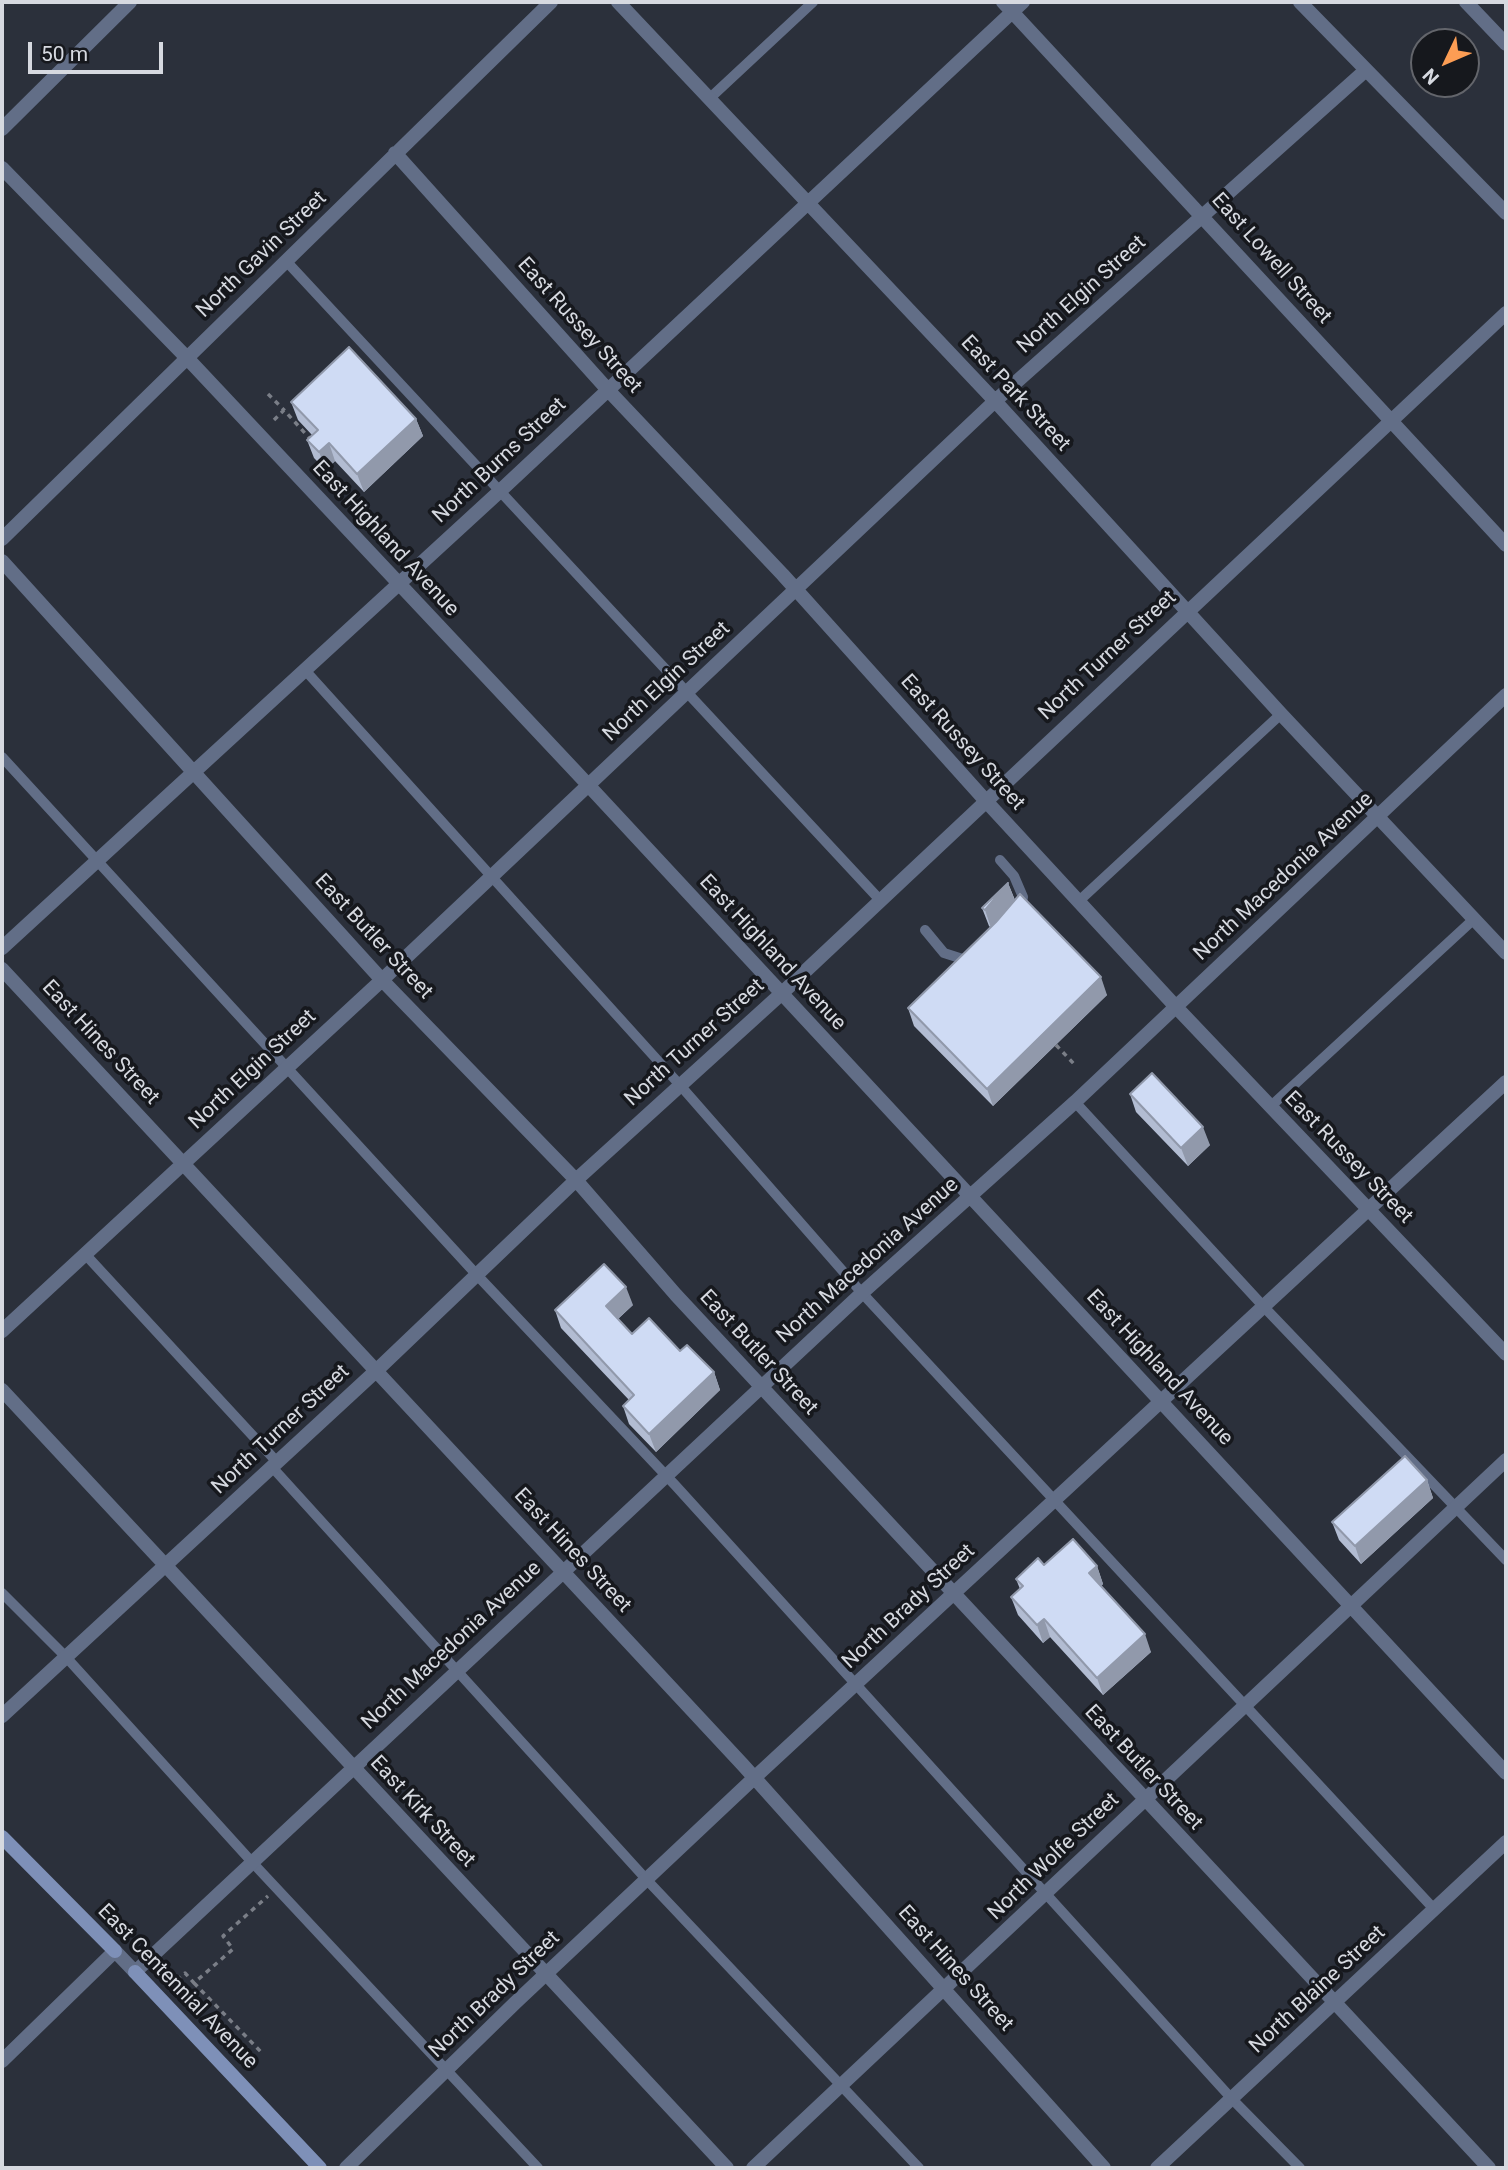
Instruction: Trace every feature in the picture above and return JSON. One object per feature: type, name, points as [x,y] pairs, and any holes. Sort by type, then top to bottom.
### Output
[{"type":"street","points":[[2,129],[130,2]]},
{"type":"street","name":"North Gavin Street","points":[[2,539],[551,2]]},
{"type":"street","name":"East Park Street","points":[[618,2],[995,401],[1281,714],[1506,953]]},
{"type":"street","points":[[1300,2],[1506,213]]},
{"type":"street","points":[[1466,2],[1506,44]]},
{"type":"street","name":"North Burns Street","points":[[2,948],[807,205],[1013,5]]},
{"type":"street","name":"East Lowell Street","points":[[1013,5],[1389,421],[1506,545]]},
{"type":"street","name":"North Elgin Street","points":[[2,1331],[382,980],[995,401],[1366,70]]},
{"type":"street","name":"East Russey Street","points":[[395,153],[608,390],[1177,1008],[1506,1354]]},
{"type":"street","name":"East Highland Avenue","points":[[2,168],[188,359],[588,785],[1506,1773]]},
{"type":"street","name":"North Turner Street","points":[[2,1716],[377,1370],[679,1084],[781,994],[1506,313]]},
{"type":"street","name":"East Butler Street","points":[[2,561],[382,980],[576,1180],[676,1295],[1489,2168]]},
{"type":"street","name":"North Macedonia Avenue","points":[[135,1972],[862,1293],[1177,1008],[1506,695]]},
{"type":"street","name":"East Hines Street","points":[[2,969],[563,1571],[945,1989],[1104,2168]]},
{"type":"street","name":"North Brady Street","points":[[345,2168],[646,1879],[1506,1082]]},
{"type":"street","name":"East Kirk Street","points":[[2,1390],[545,1977],[727,2168]]},
{"type":"street","name":"North Wolfe Street","points":[[753,2168],[1506,1460]]},
{"type":"street","name":"East Centennial Avenue","points":[[2,1837],[115,1951],[320,2168]]},
{"type":"street","name":"North Blaine Street","points":[[1157,2168],[1506,1842]]},
{"type":"street","points":[[2,2061],[115,1951]]},
{"type":"lane","points":[[709,99],[813,2]]},
{"type":"lane","points":[[287,262],[880,900]]},
{"type":"lane","points":[[304,669],[489,878],[679,1084],[862,1293],[1434,1909]]},
{"type":"lane","points":[[1080,901],[1281,714]]},
{"type":"lane","points":[[2,757],[476,1274],[666,1475],[1231,2099],[1300,2168]]},
{"type":"lane","points":[[1000,860],[1014,876],[1023,897],[1024,904],[1015,913]]},
{"type":"lane","points":[[1270,1107],[1474,919]]},
{"type":"lane","points":[[925,930],[944,953],[967,962],[981,950]]},
{"type":"lane","points":[[1076,1102],[1264,1307],[1506,1560]]},
{"type":"lane","points":[[85,1254],[646,1879],[919,2168]]},
{"type":"lane","points":[[2,1593],[66,1657],[251,1861],[538,2168]]},
{"type":"path","points":[[268,394],[321,451]]},
{"type":"path","points":[[274,420],[284,410]]},
{"type":"path","points":[[1056,1045],[1076,1066]]},
{"type":"path","points":[[194,1983],[233,1949],[223,1936],[267,1896],[277,1906]]},
{"type":"path","points":[[164,1972],[173,1984],[186,1973],[262,2054]]},
{"type":"building","points":[[349,347],[416,419],[357,474],[329,443],[319,452],[307,440],[318,430],[291,402]]},
{"type":"building","points":[[1008,883],[985,910],[982,908]]},
{"type":"building","points":[[1020,894],[1101,977],[987,1089],[908,1008],[996,922]]},
{"type":"building","points":[[1152,1073],[1203,1127],[1181,1148],[1130,1094]]},
{"type":"building","points":[[604,1264],[626,1287],[606,1306],[632,1334],[649,1318],[680,1351],[687,1345],[714,1372],[649,1434],[623,1406],[634,1395],[555,1310]]},
{"type":"building","points":[[1405,1456],[1427,1480],[1355,1546],[1332,1522]]},
{"type":"building","points":[[1073,1539],[1097,1566],[1089,1573],[1145,1634],[1097,1678],[1044,1619],[1037,1625],[1011,1597],[1023,1586],[1016,1579],[1038,1558],[1044,1565]]}]
